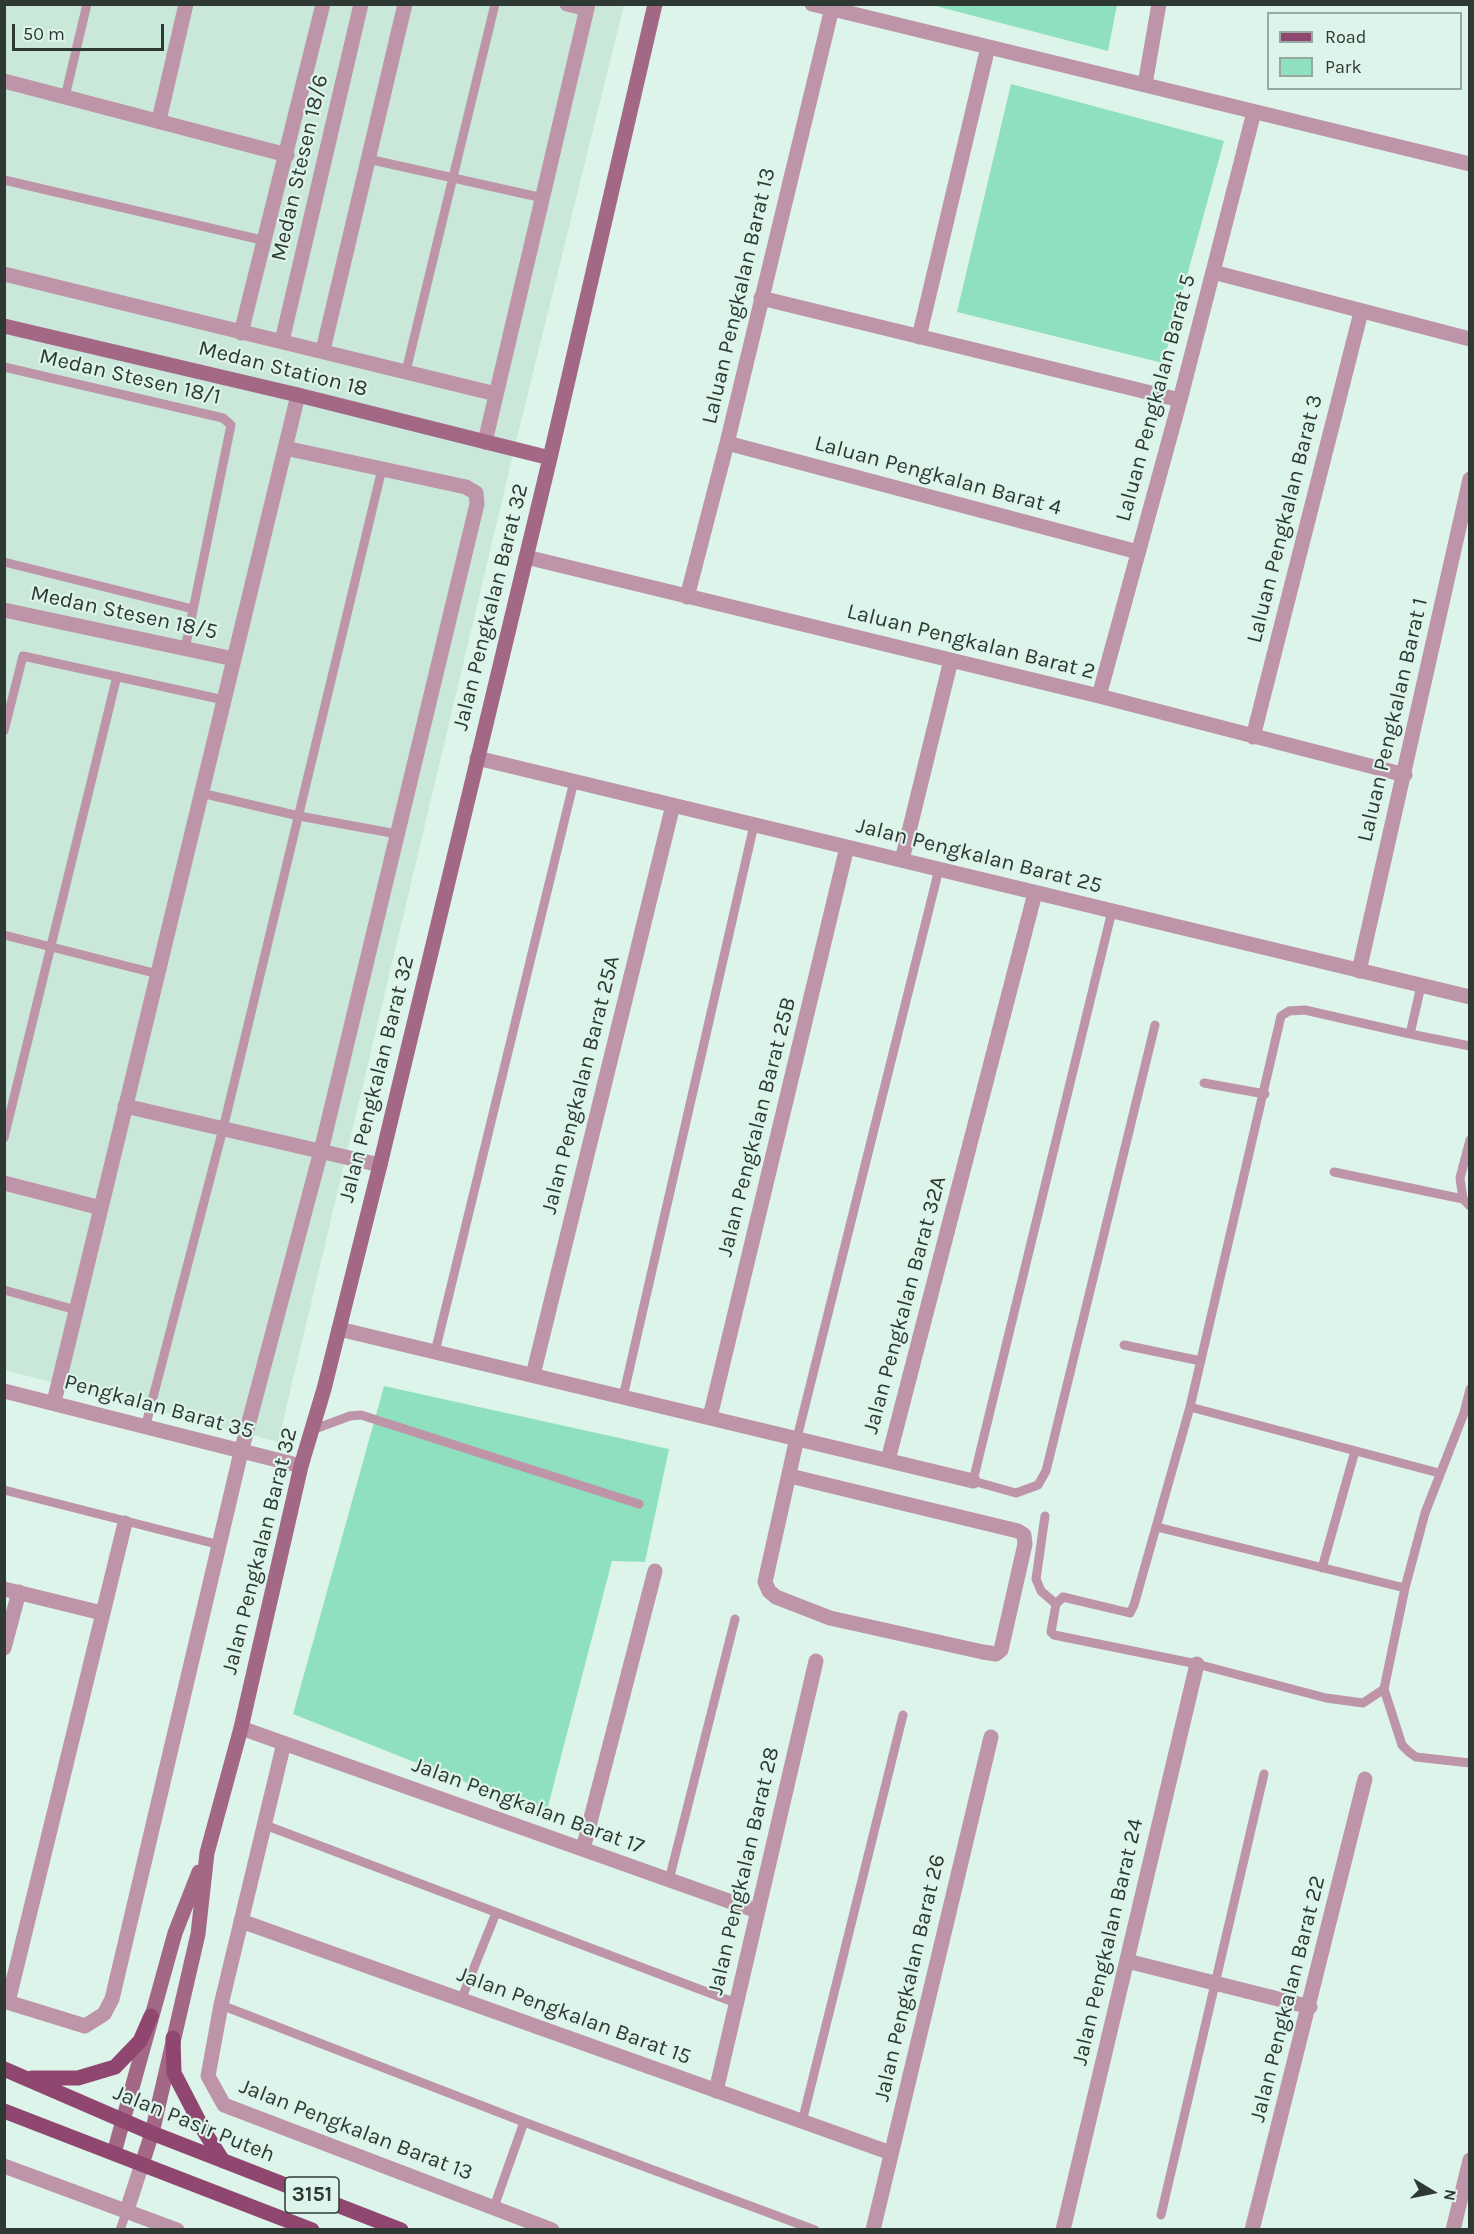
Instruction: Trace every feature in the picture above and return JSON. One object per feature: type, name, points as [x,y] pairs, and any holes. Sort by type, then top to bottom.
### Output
[{"type":"main road","points":[[26,2078],[78,2078],[115,2067],[140,2042],[151,2016]]},
{"type":"main road","points":[[173,2038],[174,2073],[204,2131],[223,2161]]},
{"type":"main road","name":"Jalan Pasir Puteh","points":[[4,2069],[152,2133],[401,2229]]},
{"type":"main road","name":"3151","points":[[4,2110],[312,2229]]},
{"type":"street","points":[[159,120],[186,4]]},
{"type":"street","points":[[241,333],[266,241],[323,4]]},
{"type":"street","name":"Medan Stesen 18/6","points":[[282,341],[361,4]]},
{"type":"street","points":[[323,350],[405,4]]},
{"type":"street","points":[[485,442],[588,7],[567,4]]},
{"type":"street","name":"Jalan Pengkalan Barat 32","points":[[142,2164],[152,2133],[198,1934],[207,1853],[241,1728],[301,1466],[339,1329],[380,1165],[550,458],[655,4]]},
{"type":"street","points":[[812,4],[832,7],[988,48],[1470,164]]},
{"type":"street","points":[[1145,84],[1159,4]]},
{"type":"street","name":"Laluan Pengkalan Barat 13","points":[[687,597],[727,443],[832,7]]},
{"type":"street","points":[[919,337],[988,48]]},
{"type":"street","points":[[4,81],[287,155]]},
{"type":"street","name":"Laluan Pengkalan Barat 5","points":[[1099,696],[1214,272],[1254,112]]},
{"type":"street","points":[[1214,272],[1470,339]]},
{"type":"street","points":[[4,274],[496,394]]},
{"type":"street","points":[[761,298],[1180,400]]},
{"type":"street","name":"Laluan Pengkalan Barat 3","points":[[1253,737],[1361,312]]},
{"type":"street","name":"Medan Station 18","points":[[4,326],[298,395],[550,458]]},
{"type":"street","points":[[54,1402],[298,395]]},
{"type":"street","name":"Laluan Pengkalan Barat 4","points":[[727,443],[1138,552]]},
{"type":"street","points":[[125,1523],[6,2002],[85,2026],[104,2014],[112,1999],[241,1452],[321,1151],[477,504],[476,493],[466,487],[285,448]]},
{"type":"street","name":"Laluan Pengkalan Barat 1","points":[[1359,971],[1470,479]]},
{"type":"street","name":"Laluan Pengkalan Barat 2","points":[[526,557],[1099,696],[1405,775]]},
{"type":"street","name":"Medan Stesen 18/5","points":[[4,610],[234,659]]},
{"type":"street","points":[[902,860],[951,660]]},
{"type":"street","name":"Jalan Pengkalan Barat 25","points":[[477,758],[1470,997]]},
{"type":"street","name":"Jalan Pengkalan Barat 25A","points":[[533,1375],[673,806]]},
{"type":"street","name":"Jalan Pengkalan Barat 25B","points":[[710,1418],[848,847]]},
{"type":"street","name":"Jalan Pengkalan Barat 32A","points":[[339,1329],[888,1460],[1035,893]]},
{"type":"street","points":[[125,1106],[380,1165]]},
{"type":"street","points":[[4,1183],[101,1208]]},
{"type":"street","name":"Pengkalan Barat 35","points":[[4,1391],[301,1466]]},
{"type":"street","points":[[790,1476],[1018,1531],[1024,1535],[1025,1544],[1001,1650],[996,1654],[983,1652],[830,1618],[776,1597],[769,1591],[765,1582],[797,1438]]},
{"type":"street","points":[[888,1460],[973,1481]]},
{"type":"street","points":[[583,1849],[655,1571]]},
{"type":"street","points":[[4,1648],[12,1590],[102,1613]]},
{"type":"street","name":"Jalan Pengkalan Barat 28","points":[[716,2091],[816,1661]]},
{"type":"street","name":"Jalan Pengkalan Barat 24","points":[[1063,2229],[1197,1664]]},
{"type":"street","name":"Jalan Pengkalan Barat 17","points":[[241,1728],[757,1911]]},
{"type":"street","name":"Jalan Pengkalan Barat 26","points":[[873,2229],[991,1737]]},
{"type":"street","name":"Jalan Pengkalan Barat 13","points":[[284,1743],[221,2005],[208,2076],[224,2105],[552,2229]]},
{"type":"street","name":"Jalan Pengkalan Barat 22","points":[[1252,2229],[1310,2007],[1365,1779]]},
{"type":"street","points":[[114,2153],[175,1933],[207,1853]]},
{"type":"street","name":"Jalan Pengkalan Barat 15","points":[[241,1921],[891,2153]]},
{"type":"street","points":[[1127,1961],[1310,2007]]},
{"type":"street","points":[[1453,2229],[1470,2160]]},
{"type":"street","points":[[127,2210],[142,2164]]},
{"type":"street","points":[[4,2166],[177,2229]]},
{"type":"lane","points":[[65,97],[87,4]]},
{"type":"lane","points":[[406,372],[451,178],[495,4]]},
{"type":"lane","points":[[368,159],[543,198]]},
{"type":"lane","points":[[4,180],[266,241]]},
{"type":"lane","name":"Medan Stesen 18/1","points":[[4,367],[223,418],[231,424],[184,649]]},
{"type":"lane","points":[[145,1428],[223,1129],[382,469]]},
{"type":"lane","points":[[4,562],[193,609]]},
{"type":"lane","points":[[4,731],[23,656],[224,700]]},
{"type":"lane","points":[[4,1138],[117,676]]},
{"type":"lane","points":[[435,1352],[574,782]]},
{"type":"lane","points":[[201,794],[298,816],[397,834]]},
{"type":"lane","points":[[623,1397],[754,825]]},
{"type":"lane","points":[[797,1438],[939,869]]},
{"type":"lane","points":[[1112,911],[973,1481],[1016,1493],[1038,1485],[1046,1471],[1155,1025]]},
{"type":"lane","points":[[4,935],[158,974]]},
{"type":"lane","points":[[1410,1034],[1421,986]]},
{"type":"lane","points":[[1384,1689],[1363,1703],[1326,1698],[1197,1664],[1054,1635],[1051,1632],[1056,1604],[1063,1597],[1130,1612],[1190,1407],[1265,1095],[1281,1016],[1285,1012],[1305,1010],[1470,1046]]},
{"type":"lane","points":[[1204,1083],[1265,1095]]},
{"type":"lane","points":[[1334,1172],[1466,1202],[1460,1178],[1470,1140]]},
{"type":"lane","points":[[4,1290],[76,1310]]},
{"type":"lane","points":[[1124,1345],[1201,1361]]},
{"type":"lane","points":[[1470,1389],[1464,1413],[1439,1473],[1404,1588],[1384,1689],[1402,1745],[1408,1752],[1416,1757],[1470,1763]]},
{"type":"lane","points":[[1190,1407],[1439,1473]]},
{"type":"lane","points":[[312,1430],[350,1416],[361,1415],[639,1504]]},
{"type":"lane","points":[[1322,1568],[1355,1451]]},
{"type":"lane","points":[[4,1490],[125,1523],[220,1545]]},
{"type":"lane","points":[[1045,1516],[1036,1579],[1041,1591],[1056,1604]]},
{"type":"lane","points":[[1156,1527],[1404,1588]]},
{"type":"lane","points":[[669,1880],[735,1618]]},
{"type":"lane","points":[[802,2122],[903,1715]]},
{"type":"lane","points":[[1161,2215],[1264,1774]]},
{"type":"lane","points":[[264,1825],[736,2003]]},
{"type":"lane","points":[[461,2000],[496,1913]]},
{"type":"lane","points":[[221,2005],[524,2122],[815,2229]]},
{"type":"lane","points":[[494,2207],[524,2122]]},
{"type":"lane","points":[[120,2229],[127,2210]]},
{"type":"shaded area","points":[[4,5],[624,5],[520,425],[278,1442],[5,1370]]},
{"type":"green space","points":[[1117,4],[1108,51],[932,5]]},
{"type":"green space","points":[[1011,84],[1224,141],[1163,363],[957,312]]},
{"type":"green space","points":[[384,1386],[669,1449],[645,1562],[612,1561],[546,1814],[293,1714]]}]
